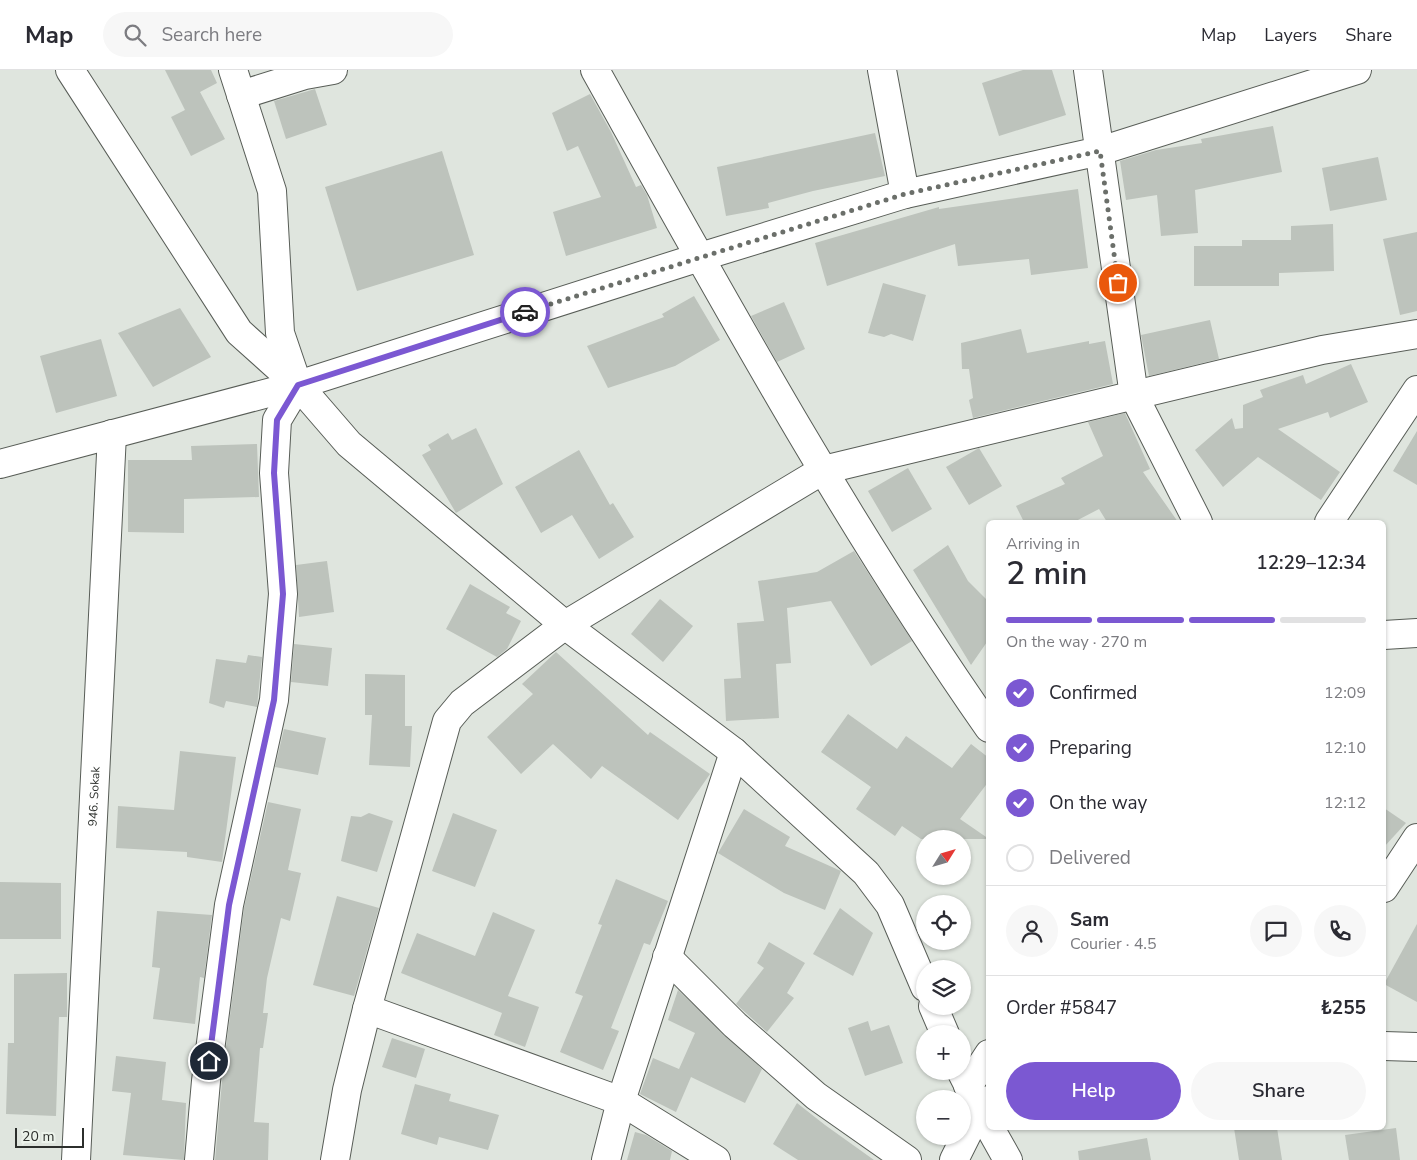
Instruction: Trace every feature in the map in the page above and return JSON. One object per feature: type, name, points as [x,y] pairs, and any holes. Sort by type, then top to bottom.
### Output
[{"type":"street","points":[[70,70],[239,332],[298,385],[349,444],[565,625],[734,752],[866,873],[890,905],[916,966]]},
{"type":"street","points":[[298,385],[280,333],[272,191],[237,82],[333,70]]},
{"type":"street","points":[[595,70],[823,470],[986,723]]},
{"type":"street","points":[[882,70],[905,194]]},
{"type":"street","points":[[1088,70],[1134,396],[1197,520]]},
{"type":"street","points":[[0,464],[298,385],[905,194],[1100,151],[1357,70]]},
{"type":"street","points":[[335,1160],[347,1090],[367,1009],[446,721],[462,703],[565,625],[823,470],[1322,350],[1417,334]]},
{"type":"street","points":[[199,1160],[206,1081],[229,905],[274,700],[283,594],[274,473],[277,420],[298,385]]},
{"type":"street","points":[[1330,520],[1417,390]]},
{"type":"street","name":"946. Sokak","points":[[76,1160],[112,434]]},
{"type":"street","points":[[1386,635],[1417,633]]},
{"type":"street","points":[[606,1160],[621,1100],[734,752]]},
{"type":"street","points":[[1386,885],[1417,838]]},
{"type":"street","points":[[667,957],[734,1025],[816,1096],[907,1160]]},
{"type":"street","points":[[367,1009],[621,1100],[716,1160]]},
{"type":"street","points":[[1386,1046],[1417,1047]]},
{"type":"street","points":[[954,1160],[979,1103],[986,1069]]},
{"type":"street","points":[[979,1103],[986,1117]]},
{"type":"street","points":[[993,1130],[1008,1160]]},
{"type":"building","points":[[165,70],[211,70],[217,83],[200,92],[225,139],[191,156],[171,117],[185,110]]},
{"type":"building","points":[[1023,70],[1052,70],[1066,115],[999,136],[982,83]]},
{"type":"building","points":[[315,89],[327,125],[286,139],[274,101]]},
{"type":"building","points":[[590,94],[611,132],[636,187],[641,185],[647,195],[657,228],[566,256],[553,212],[601,197],[578,146],[567,151],[552,113]]},
{"type":"building","points":[[1273,126],[1282,172],[1195,190],[1198,233],[1161,236],[1157,195],[1126,200],[1120,161],[1156,150],[1202,143],[1201,139]]},
{"type":"building","points":[[875,133],[885,176],[813,191],[768,203],[769,208],[726,216],[717,167]]},
{"type":"building","points":[[442,151],[474,255],[357,291],[325,187]]},
{"type":"building","points":[[1378,157],[1387,200],[1330,211],[1322,168]]},
{"type":"building","points":[[1078,189],[1088,268],[1031,275],[1029,259],[958,266],[955,244],[827,286],[815,243],[939,207],[939,209]]},
{"type":"building","points":[[1333,224],[1334,271],[1279,273],[1279,286],[1194,286],[1194,246],[1242,246],[1242,240],[1291,240],[1291,226]]},
{"type":"building","points":[[1417,232],[1417,311],[1400,315],[1383,239]]},
{"type":"building","points":[[883,283],[926,295],[913,341],[891,334],[884,337],[868,333]]},
{"type":"building","points":[[694,296],[720,340],[675,366],[608,388],[587,346],[664,317],[662,314]]},
{"type":"building","points":[[784,302],[805,349],[777,362],[751,316]]},
{"type":"building","points":[[180,308],[211,357],[153,387],[118,333]]},
{"type":"building","points":[[1210,320],[1219,359],[1149,376],[1141,335]]},
{"type":"building","points":[[1021,329],[1027,353],[1089,341],[1089,344],[1105,341],[1113,384],[973,418],[969,400],[973,398],[969,369],[962,369],[961,343]]},
{"type":"building","points":[[101,339],[117,396],[56,413],[40,356]]},
{"type":"building","points":[[1351,364],[1368,402],[1330,418],[1328,412],[1278,429],[1340,472],[1321,500],[1258,457],[1223,487],[1195,450],[1232,418],[1235,429],[1243,428],[1243,405],[1263,397],[1260,390],[1303,375],[1306,384]]},
{"type":"building","points":[[1125,413],[1150,469],[1143,472],[1177,520],[1106,520],[1099,509],[1078,520],[1023,520],[1016,506],[1065,484],[1061,478],[1103,456],[1088,422]]},
{"type":"building","points":[[476,428],[503,484],[456,513],[422,455],[431,450],[428,445],[448,433],[452,440]]},
{"type":"building","points":[[1417,431],[1417,485],[1393,471]]},
{"type":"building","points":[[257,444],[259,497],[184,499],[184,533],[128,532],[128,460],[192,460],[191,446]]},
{"type":"building","points":[[979,448],[1002,486],[969,505],[946,467]]},
{"type":"building","points":[[579,450],[610,505],[613,503],[634,537],[599,559],[572,515],[541,533],[515,487]]},
{"type":"building","points":[[908,468],[932,509],[892,532],[868,491]]},
{"type":"building","points":[[948,545],[968,581],[986,599],[986,643],[971,665],[913,570]]},
{"type":"building","points":[[854,551],[912,641],[871,666],[831,601],[787,608],[791,663],[776,664],[779,718],[726,721],[724,679],[741,678],[737,623],[764,621],[758,581],[817,572]]},
{"type":"building","points":[[327,561],[334,612],[299,617],[296,565]]},
{"type":"building","points":[[470,584],[510,607],[506,613],[521,621],[507,649],[497,657],[446,629]]},
{"type":"building","points":[[660,599],[693,626],[663,662],[631,634]]},
{"type":"building","points":[[294,644],[332,648],[328,686],[291,682]]},
{"type":"building","points":[[556,652],[648,735],[650,732],[710,774],[678,820],[602,766],[591,779],[553,744],[521,774],[487,737],[533,694],[522,684]]},
{"type":"building","points":[[248,655],[262,657],[257,707],[226,701],[224,708],[209,703],[216,659],[246,663]]},
{"type":"building","points":[[365,674],[405,675],[405,726],[412,726],[410,767],[369,765],[372,715],[365,715]]},
{"type":"building","points":[[848,714],[897,749],[906,736],[952,768],[971,744],[986,756],[986,785],[960,819],[986,837],[986,839],[971,839],[971,830],[916,830],[916,836],[902,826],[895,836],[856,809],[871,787],[821,752]]},
{"type":"building","points":[[284,729],[326,738],[318,775],[275,767]]},
{"type":"building","points":[[180,751],[236,757],[222,862],[187,857],[187,852],[116,848],[118,806],[174,810]]},
{"type":"building","points":[[268,802],[301,809],[288,870],[301,873],[290,921],[281,918],[267,978],[263,1013],[268,1013],[263,1048],[260,1048],[254,1122],[269,1123],[268,1160],[215,1160],[223,1070],[244,908]]},
{"type":"building","points":[[744,809],[790,837],[785,846],[841,871],[825,910],[784,893],[718,853]]},
{"type":"building","points":[[1386,809],[1406,823],[1386,845]]},
{"type":"building","points":[[369,813],[393,821],[377,872],[341,861],[351,816],[361,817]]},
{"type":"building","points":[[453,813],[497,830],[475,887],[432,871]]},
{"type":"building","points":[[616,879],[668,901],[650,945],[644,943],[611,1028],[619,1031],[603,1070],[560,1052],[583,996],[575,993],[602,925],[598,924]]},
{"type":"building","points":[[0,882],[61,883],[61,939],[0,939]]},
{"type":"building","points":[[337,896],[379,908],[354,996],[313,985]]},
{"type":"building","points":[[840,908],[873,933],[853,976],[813,954]]},
{"type":"building","points":[[157,911],[212,915],[204,978],[200,977],[195,1024],[153,1019],[160,968],[152,967]]},
{"type":"building","points":[[493,912],[535,930],[508,996],[539,1007],[525,1047],[494,1035],[502,1013],[401,973],[417,933],[475,956]]},
{"type":"building","points":[[1417,924],[1417,1002],[1386,985],[1386,980]]},
{"type":"building","points":[[769,942],[805,963],[787,993],[794,998],[767,1032],[736,1004],[764,968],[757,963]]},
{"type":"building","points":[[67,973],[67,1017],[59,1017],[56,1116],[6,1114],[8,1043],[14,1043],[14,974]]},
{"type":"building","points":[[678,990],[762,1069],[745,1103],[691,1077],[676,1112],[640,1094],[653,1058],[679,1069],[695,1033],[668,1020]]},
{"type":"building","points":[[868,1021],[871,1031],[889,1025],[903,1063],[865,1076],[848,1028]]},
{"type":"building","points":[[392,1038],[425,1049],[416,1078],[382,1067]]},
{"type":"building","points":[[116,1056],[166,1062],[162,1100],[186,1103],[184,1160],[123,1155],[131,1093],[112,1091]]},
{"type":"building","points":[[415,1084],[451,1094],[449,1101],[499,1115],[488,1150],[439,1137],[437,1145],[401,1134]]},
{"type":"building","points":[[797,1103],[874,1160],[798,1160],[773,1144]]},
{"type":"building","points":[[1396,1128],[1400,1160],[1349,1160],[1345,1135]]},
{"type":"building","points":[[1234,1130],[1277,1130],[1282,1160],[1239,1160]]},
{"type":"building","points":[[635,1132],[646,1135],[672,1151],[670,1160],[627,1160]]},
{"type":"building","points":[[1147,1138],[1151,1160],[1079,1160],[1078,1151]]},
{"type":"way so far","points":[[525,312],[905,194],[1100,151],[1118,283]]},
{"type":"route","points":[[209,1061],[229,905],[274,700],[283,594],[274,473],[277,420],[298,385],[525,312]]}]
